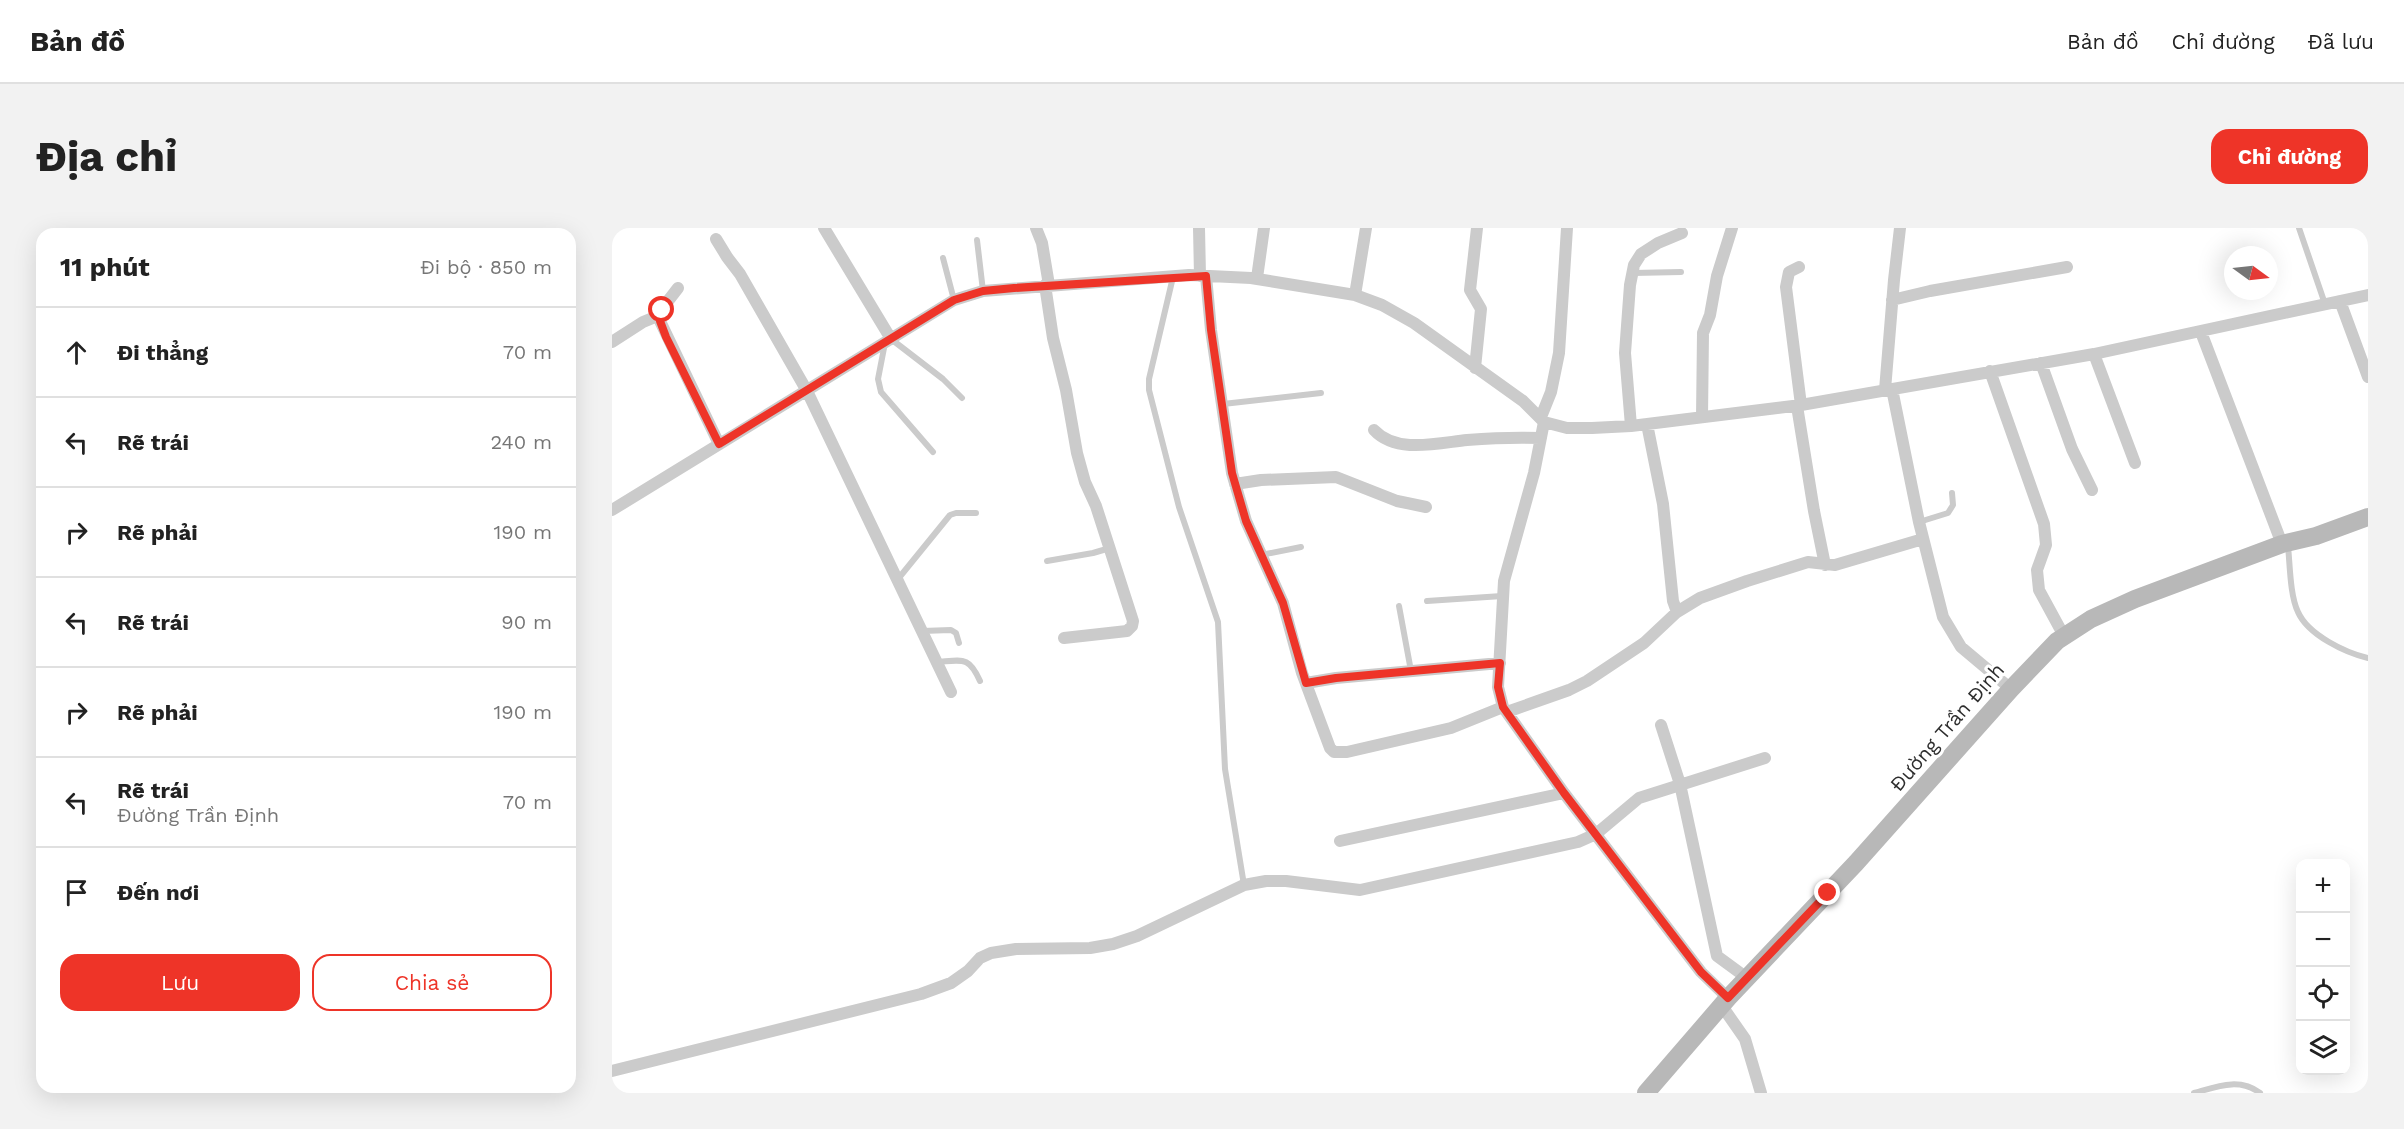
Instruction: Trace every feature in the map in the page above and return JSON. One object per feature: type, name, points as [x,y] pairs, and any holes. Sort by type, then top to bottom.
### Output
[{"type":"main road","name":"Đường Trần Định","points":[[1646,1093],[1725,1002],[1922,791],[2011,689],[2064,636],[2109,610],[2284,543],[2316,536],[2368,517]]},
{"type":"street","points":[[824,228],[888,341]]},
{"type":"street","points":[[1036,228],[1042,243],[1053,338],[1066,390],[1077,453],[1130,609],[1132,626],[1127,631],[1064,638]]},
{"type":"street","points":[[1199,228],[1203,276],[1227,448],[1235,484],[1246,521],[1283,603],[1306,683],[1327,744],[1334,752],[1339,753],[1451,728],[1569,690],[1587,681],[1644,643],[1677,612],[1692,602],[1746,581],[1808,562],[1835,565],[1923,539]]},
{"type":"street","points":[[1257,279],[1264,228]]},
{"type":"street","points":[[1355,295],[1366,228]]},
{"type":"street","points":[[1475,368],[1481,309],[1470,290],[1477,228]]},
{"type":"street","points":[[1567,228],[1559,353],[1543,419],[1534,473],[1504,581],[1498,687],[1505,709],[1564,793],[1725,1002],[1745,1039],[1761,1093]]},
{"type":"street","points":[[1702,417],[1703,333],[1710,315],[1717,276],[1732,228]]},
{"type":"street","points":[[1900,228],[1892,300],[1889,390],[1923,539],[1943,617],[1950,632],[1961,647],[2011,689]]},
{"type":"street","points":[[1631,426],[1625,353],[1632,273],[1641,254],[1658,243],[1682,233]]},
{"type":"street","points":[[716,238],[740,274],[807,391],[951,692]]},
{"type":"street","points":[[1799,267],[1789,272],[1786,287],[1799,405],[1814,511],[1825,565]]},
{"type":"street","points":[[1892,300],[1930,291],[2067,267]]},
{"type":"street","points":[[612,510],[954,300],[983,291],[1173,276],[1203,276],[1257,279],[1355,295],[1382,305],[1414,323],[1523,401],[1543,419],[1567,428],[1631,426],[1799,405],[1889,390],[2094,354],[2368,294]]},
{"type":"street","points":[[612,342],[636,326],[660,315],[678,288]]},
{"type":"street","points":[[2340,301],[2368,376]]},
{"type":"street","points":[[660,315],[666,337],[719,444]]},
{"type":"street","points":[[2201,332],[2284,543]]},
{"type":"street","points":[[2094,354],[2135,463]]},
{"type":"street","points":[[2041,363],[2072,449],[2092,490]]},
{"type":"street","points":[[1990,371],[2044,524],[2046,545],[2037,570],[2039,590],[2064,636]]},
{"type":"street","points":[[1647,424],[1663,504],[1673,601],[1677,612]]},
{"type":"street","points":[[1374,430],[1379,436],[1392,442],[1411,445],[1518,437],[1541,438]]},
{"type":"street","points":[[1235,484],[1261,480],[1336,477],[1397,501],[1426,507]]},
{"type":"street","points":[[1306,683],[1336,678],[1500,663]]},
{"type":"street","points":[[1660,725],[1680,784],[1717,956],[1747,978]]},
{"type":"street","points":[[612,1071],[921,994],[951,983],[968,971],[980,958],[1001,951],[1090,948],[1113,944],[1148,932],[1245,885],[1266,881],[1286,881],[1360,890],[1578,842],[1596,834],[1639,798],[1765,758]]},
{"type":"street","points":[[1340,841],[1564,793]]},
{"type":"lane","points":[[2298,228],[2325,304]]},
{"type":"lane","points":[[977,240],[983,291]]},
{"type":"lane","points":[[943,258],[954,300]]},
{"type":"lane","points":[[1632,273],[1680,272]]},
{"type":"lane","points":[[1173,276],[1149,379],[1149,390],[1179,507],[1218,622],[1225,769],[1245,885]]},
{"type":"lane","points":[[933,452],[881,392],[878,380],[888,341],[943,379],[962,398]]},
{"type":"lane","points":[[1222,404],[1321,393]]},
{"type":"lane","points":[[1919,522],[1948,513],[1953,505],[1952,493]]},
{"type":"lane","points":[[898,580],[950,515],[976,513]]},
{"type":"lane","points":[[2284,543],[2295,603],[2302,619],[2330,643],[2352,654],[2368,658]]},
{"type":"lane","points":[[1047,561],[1093,554],[1110,548]]},
{"type":"lane","points":[[1260,555],[1301,548]]},
{"type":"lane","points":[[1427,601],[1502,596]]},
{"type":"lane","points":[[1400,606],[1410,671]]},
{"type":"lane","points":[[922,632],[951,630],[956,633],[959,643]]},
{"type":"lane","points":[[937,662],[966,661],[973,667],[980,681]]},
{"type":"lane","points":[[2193,1093],[2234,1083],[2252,1087],[2260,1093]]},
{"type":"route","points":[[662,310],[660,321],[666,337],[719,444],[954,300],[983,291],[1014,288],[1189,275],[1206,276],[1211,330],[1232,473],[1246,521],[1283,603],[1306,683],[1336,678],[1500,663],[1498,687],[1503,707],[1564,793],[1701,972],[1728,998],[1828,893]]}]
